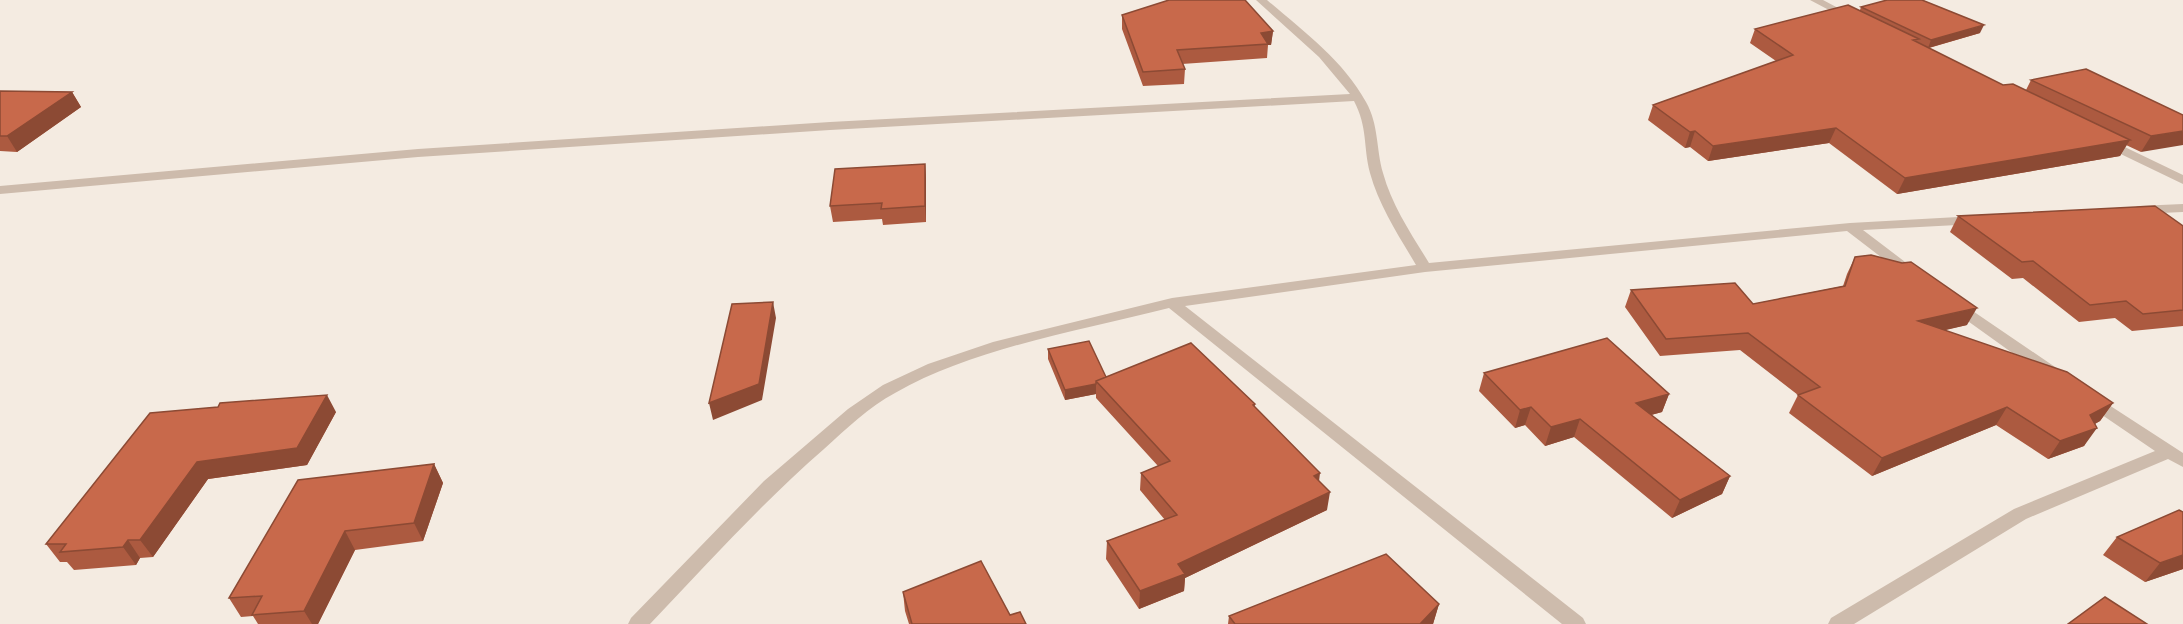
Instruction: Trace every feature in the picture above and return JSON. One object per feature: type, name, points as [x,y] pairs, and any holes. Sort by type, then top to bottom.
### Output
[{"type":"street","points":[[1261,0],[1339,70],[1357,97],[1370,122],[1377,173],[1395,218],[1425,268]]},
{"type":"street","points":[[1815,0],[1857,20]]},
{"type":"street","points":[[0,190],[418,153],[830,126],[1357,97]]},
{"type":"street","points":[[2091,135],[2183,180]]},
{"type":"street","points":[[2124,211],[2183,208]]},
{"type":"street","points":[[638,624],[770,486],[854,413],[889,389],[934,368],[998,346],[1172,303],[1425,268],[1850,227],[1993,219]]},
{"type":"street","points":[[1850,227],[1924,282]]},
{"type":"street","points":[[1942,296],[2064,381]]},
{"type":"street","points":[[1172,303],[1576,624]]},
{"type":"street","points":[[2084,394],[2176,457]]},
{"type":"street","points":[[1838,624],[2020,514],[2176,457]]},
{"type":"building","points":[[1169,0],[1245,0],[1273,31],[1261,33],[1268,44],[1177,50],[1185,69],[1143,72],[1122,15]]},
{"type":"building","points":[[1887,0],[1922,0],[1984,25],[1931,40],[1861,7]]},
{"type":"building","points":[[1848,5],[1919,39],[1913,40],[2003,85],[2013,84],[2130,140],[1905,178],[1836,128],[1713,146],[1695,131],[1690,132],[1653,105],[1793,55],[1755,29]]},
{"type":"building","points":[[2086,69],[2183,115],[2183,131],[2151,136],[2031,80]]},
{"type":"building","points":[[0,91],[72,92],[7,136],[0,136]]},
{"type":"building","points":[[925,164],[925,206],[881,209],[882,203],[830,206],[835,169]]},
{"type":"building","points":[[2155,206],[2183,226],[2183,310],[2143,314],[2126,301],[2090,305],[2033,261],[2022,262],[1958,216]]},
{"type":"building","points":[[1871,255],[1902,263],[1911,262],[1977,308],[1918,321],[2067,372],[2113,403],[2090,415],[2097,428],[2060,441],[2007,407],[1882,458],[1798,395],[1820,387],[1748,333],[1666,339],[1631,290],[1735,283],[1753,304],[1845,286],[1855,257]]},
{"type":"building","points":[[773,302],[759,384],[709,403],[732,304]]},
{"type":"building","points":[[1607,338],[1669,394],[1636,403],[1730,476],[1680,500],[1580,419],[1551,427],[1531,407],[1520,410],[1484,373]]},
{"type":"building","points":[[1089,341],[1106,377],[1096,381],[1096,384],[1065,390],[1048,349]]},
{"type":"building","points":[[1191,343],[1255,404],[1253,405],[1320,473],[1314,476],[1330,492],[1178,564],[1185,574],[1140,591],[1107,541],[1177,515],[1141,473],[1170,461],[1096,381]]},
{"type":"building","points":[[327,395],[297,448],[197,462],[140,540],[128,540],[123,547],[60,552],[66,544],[46,544],[150,413],[218,407],[220,403]]},
{"type":"building","points":[[434,464],[414,523],[345,531],[304,611],[252,615],[262,596],[229,598],[298,480]]},
{"type":"building","points":[[2179,510],[2183,512],[2183,555],[2160,563],[2117,537]]},
{"type":"building","points":[[1386,554],[1439,604],[1420,624],[1235,624],[1229,616]]},
{"type":"building","points":[[981,561],[1010,615],[1020,612],[1026,624],[912,624],[903,592]]},
{"type":"building","points":[[2105,597],[2147,624],[2068,624]]}]
